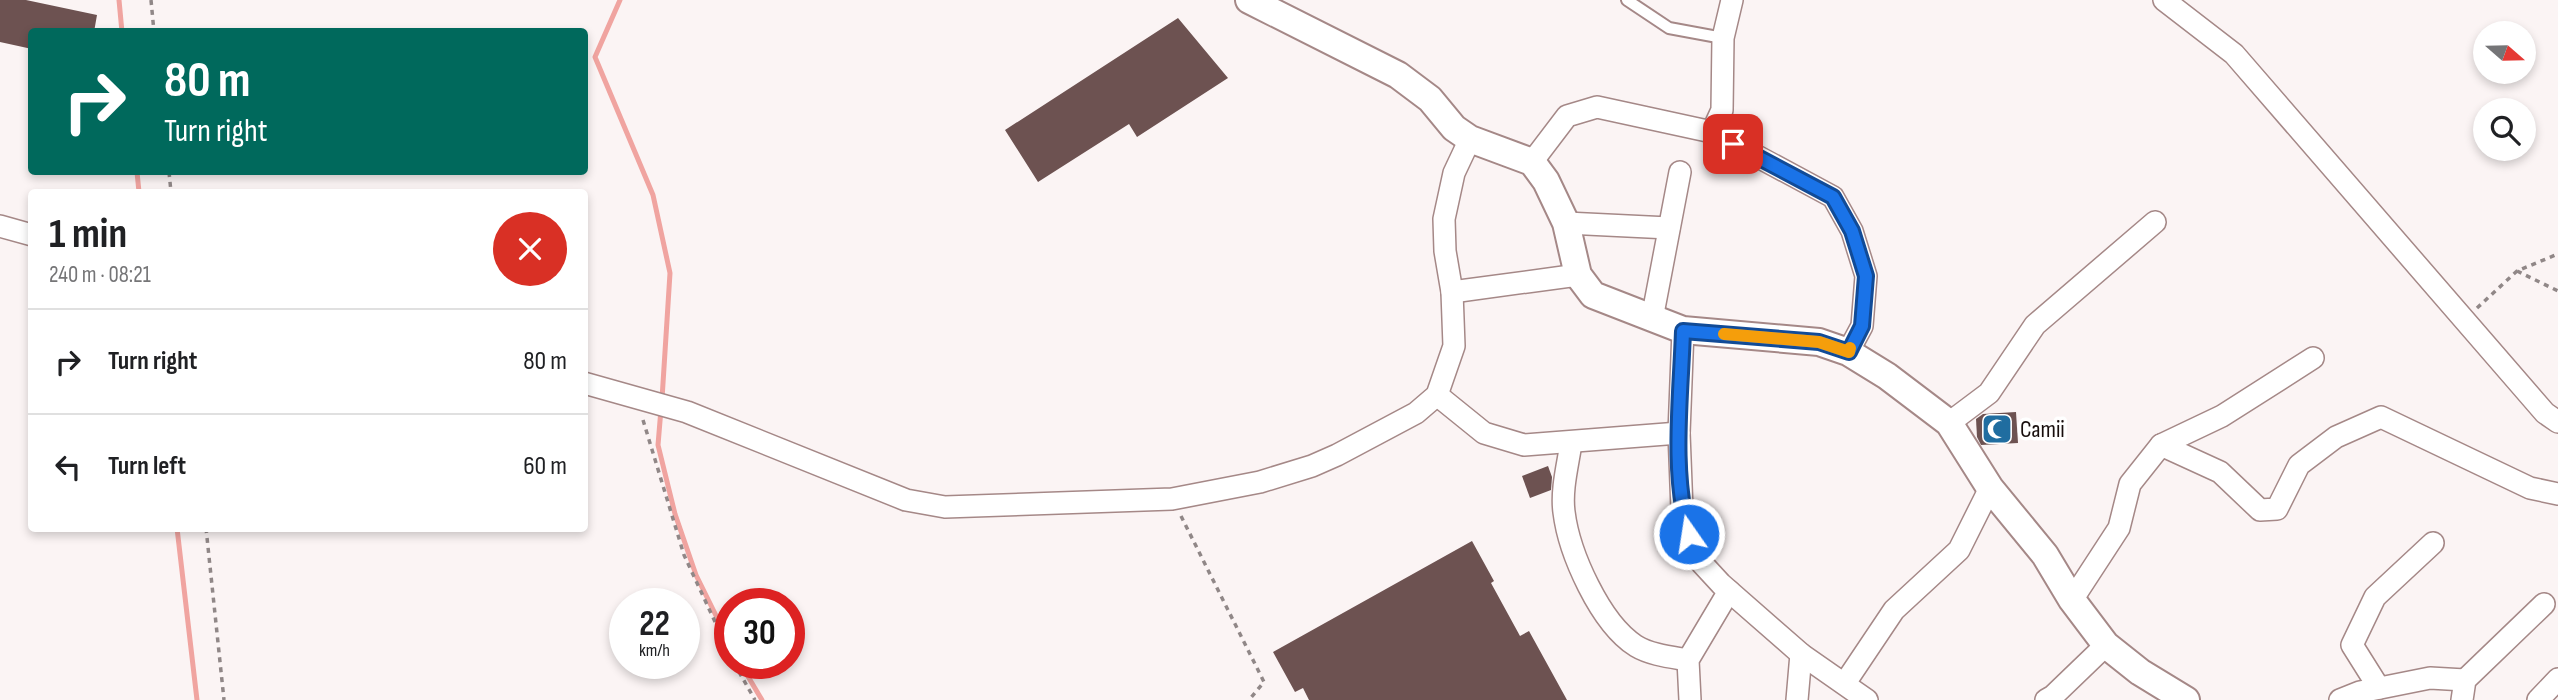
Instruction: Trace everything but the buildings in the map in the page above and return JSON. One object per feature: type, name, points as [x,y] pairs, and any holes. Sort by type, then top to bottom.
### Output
[{"type":"street","points":[[1249,0],[1398,75],[1430,99],[1454,128],[1470,139],[1532,162],[1546,181],[1566,223],[1578,275],[1593,295],[1683,331],[1819,342],[1849,352],[1887,376],[1949,423],[1990,488],[2045,555],[2072,600],[2106,645],[2140,672],[2186,700]]},
{"type":"street","points":[[1712,132],[1722,110],[1723,38],[1732,0]]},
{"type":"street","points":[[2164,0],[2234,54],[2545,414],[2558,422]]},
{"type":"street","points":[[1532,162],[1567,116],[1597,107],[1712,132],[1833,197],[1852,231],[1866,276],[1862,326],[1849,352]]},
{"type":"street","points":[[588,384],[687,412],[905,500],[945,507],[1172,499],[1260,482],[1312,467],[1416,413],[1437,395],[1454,346],[1452,292],[1445,251],[1444,219],[1454,173],[1470,139]]},
{"type":"street","points":[[1652,319],[1680,172]]},
{"type":"street","points":[[1949,423],[1989,393],[2035,325],[2155,222]]},
{"type":"street","points":[[1566,223],[1669,228]]},
{"type":"street","points":[[0,226],[28,234]]},
{"type":"street","points":[[1452,292],[1578,275]]},
{"type":"street","points":[[1683,331],[1679,433],[1682,510],[1697,558],[1729,591],[1801,654],[1867,700]]},
{"type":"street","points":[[2072,600],[2119,528],[2130,484],[2161,445],[2222,416],[2313,358]]},
{"type":"street","points":[[1437,395],[1484,433],[1524,445],[1679,433]]},
{"type":"street","points":[[2161,445],[2220,472],[2260,510],[2277,509],[2299,465],[2336,437],[2381,417],[2530,488],[2558,494]]},
{"type":"street","points":[[1571,443],[1563,509],[1569,538],[1592,590],[1610,622],[1637,646],[1661,655],[1688,660]]},
{"type":"street","points":[[1845,683],[1894,610],[1959,550],[1990,488]]},
{"type":"street","points":[[2379,688],[2352,645],[2375,597],[2433,544]]},
{"type":"street","points":[[1690,700],[1688,660],[1729,591]]},
{"type":"street","points":[[2340,700],[2360,692],[2430,678],[2463,690],[2544,604]]},
{"type":"street","points":[[2052,699],[2106,645]]},
{"type":"street","points":[[1797,700],[1801,654]]},
{"type":"street","points":[[2538,700],[2558,679]]},
{"type":"lane","points":[[1627,0],[1669,28],[1723,38]]},
{"type":"path","points":[[151,0],[154,28]]},
{"type":"path","points":[[2465,319],[2517,271],[2558,254]]},
{"type":"path","points":[[2517,271],[2558,292]]},
{"type":"path","points":[[638,398],[684,555],[714,620]]},
{"type":"path","points":[[1172,499],[1264,681],[1249,700]]},
{"type":"path","points":[[206,532],[224,700]]},
{"type":"path","points":[[743,679],[755,700]]},
{"type":"waterway","points":[[119,0],[122,28]]},
{"type":"waterway","points":[[620,0],[595,57],[653,195],[670,273],[662,399]]},
{"type":"waterway","points":[[137,175],[139,189]]},
{"type":"waterway","points":[[661,409],[658,445],[675,514],[696,575],[714,612]]},
{"type":"waterway","points":[[177,532],[197,700]]},
{"type":"waterway","points":[[750,679],[762,700]]},
{"type":"slow traffic","points":[[1724,334],[1819,342],[1849,352],[1850,348]]},
{"type":"place","name":"Camii","points":[[1997,429]]},
{"type":"route","points":[[1689,534],[1682,510],[1679,433],[1683,331],[1819,342],[1849,352],[1862,326],[1866,276],[1852,231],[1833,197],[1733,144]]}]
